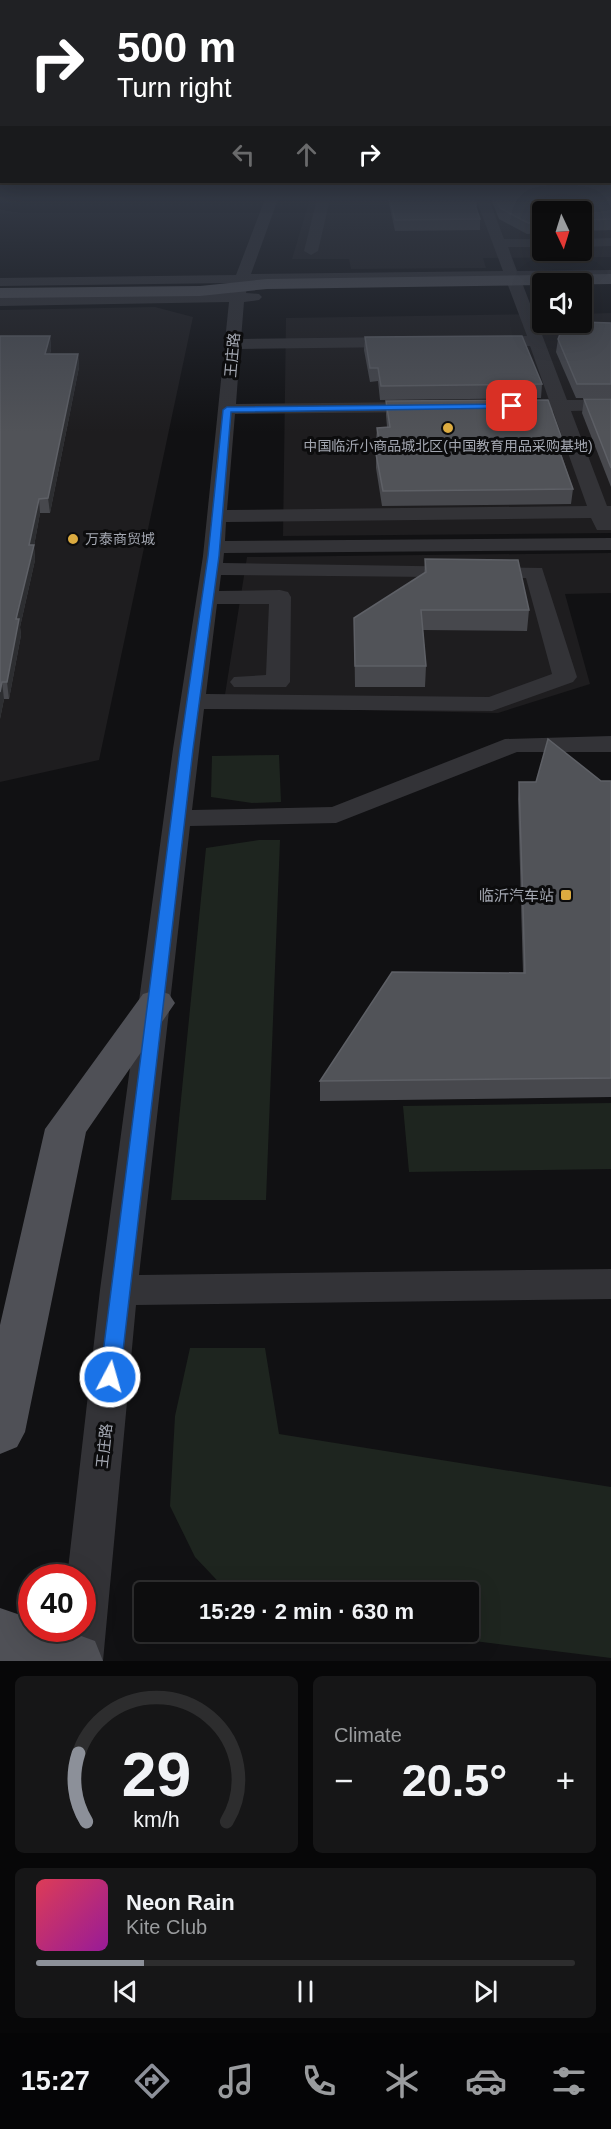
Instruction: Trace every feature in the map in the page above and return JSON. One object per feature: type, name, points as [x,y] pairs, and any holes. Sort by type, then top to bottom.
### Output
[{"type":"main road","points":[[0,288],[240,288],[611,282]]},
{"type":"main road","points":[[592,283],[611,282]]},
{"type":"main road","points":[[515,283],[532,284]]},
{"type":"main road","points":[[0,293],[200,291],[240,288]]},
{"type":"main road","points":[[0,1432],[66,1129],[156,1003]]},
{"type":"main road","points":[[0,1635],[75,1661]]},
{"type":"street","name":"王庄路","points":[[80,1661],[119,1290],[213,558],[233,344],[240,288],[244,277]]},
{"type":"street","points":[[213,558],[611,544],[604,512],[560,406],[512,277]]},
{"type":"street","points":[[515,283],[584,277]]},
{"type":"street","points":[[0,282],[240,288]]},
{"type":"street","points":[[515,283],[532,288]]},
{"type":"street","points":[[0,301],[240,288]]},
{"type":"street","points":[[592,291],[611,291]]},
{"type":"street","points":[[478,341],[536,341]]},
{"type":"street","points":[[233,344],[419,342]]},
{"type":"street","points":[[500,407],[611,405]]},
{"type":"street","points":[[227,410],[441,407]]},
{"type":"street","points":[[217,516],[604,512]]},
{"type":"street","points":[[194,692],[224,700],[492,704],[565,677],[535,572],[213,558]]},
{"type":"street","points":[[194,692],[278,682],[280,597],[207,598]]},
{"type":"street","points":[[178,818],[336,815],[514,744],[611,744]]},
{"type":"street","points":[[119,1290],[611,1284]]},
{"type":"shaded area","name":"万泰商贸城","points":[[155,307],[193,317],[99,760],[0,782],[0,310]]},
{"type":"shaded area","name":"中国临沂小商品城北区(中国教育用品采购基地)","points":[[611,313],[611,533],[283,536],[286,318],[532,314],[532,333],[592,333],[592,314]]},
{"type":"shaded area","points":[[611,553],[611,593],[565,594],[590,684],[498,713],[223,707],[247,557]]},
{"type":"shaded area","points":[[279,755],[281,802],[252,803],[211,797],[212,756]]},
{"type":"shaded area","points":[[259,840],[280,840],[266,1200],[171,1200],[206,848]]},
{"type":"shaded area","points":[[611,1103],[611,1169],[409,1172],[403,1106]]},
{"type":"shaded area","points":[[190,1348],[265,1348],[279,1434],[611,1487],[611,1658],[479,1642],[479,1582],[219,1582],[195,1557],[170,1506],[175,1416]]},
{"type":"building","points":[[592,323],[611,323],[611,384],[577,384],[558,339],[560,333],[592,333]]},
{"type":"building","points":[[0,336],[50,336],[45,354],[78,354],[48,498],[39,499],[29,545],[34,545],[16,619],[19,619],[7,682],[2,682],[0,692]]},
{"type":"building","points":[[522,336],[542,384],[381,386],[378,368],[370,368],[365,337]]},
{"type":"building","points":[[584,399],[611,399],[611,468]]},
{"type":"building","points":[[548,400],[562,439],[555,439],[573,489],[383,491],[376,454],[381,454],[377,428],[390,427],[386,401]]},
{"type":"building","points":[[425,559],[518,560],[529,610],[421,610],[426,666],[355,666],[354,618],[426,572]]},
{"type":"building","name":"临沂汽车站","points":[[548,739],[601,781],[611,781],[611,1078],[320,1081],[392,972],[525,973],[519,782],[536,782]]},
{"type":"place","name":"中国临沂小商品城北区(中国教育用品采购基地)","points":[[448,428]]},
{"type":"place","name":"万泰商贸城","points":[[73,539]]},
{"type":"place","name":"临沂汽车站","points":[[566,895]]},
{"type":"route","points":[[110,1377],[186,749],[213,556],[227,410],[512,406]]}]
